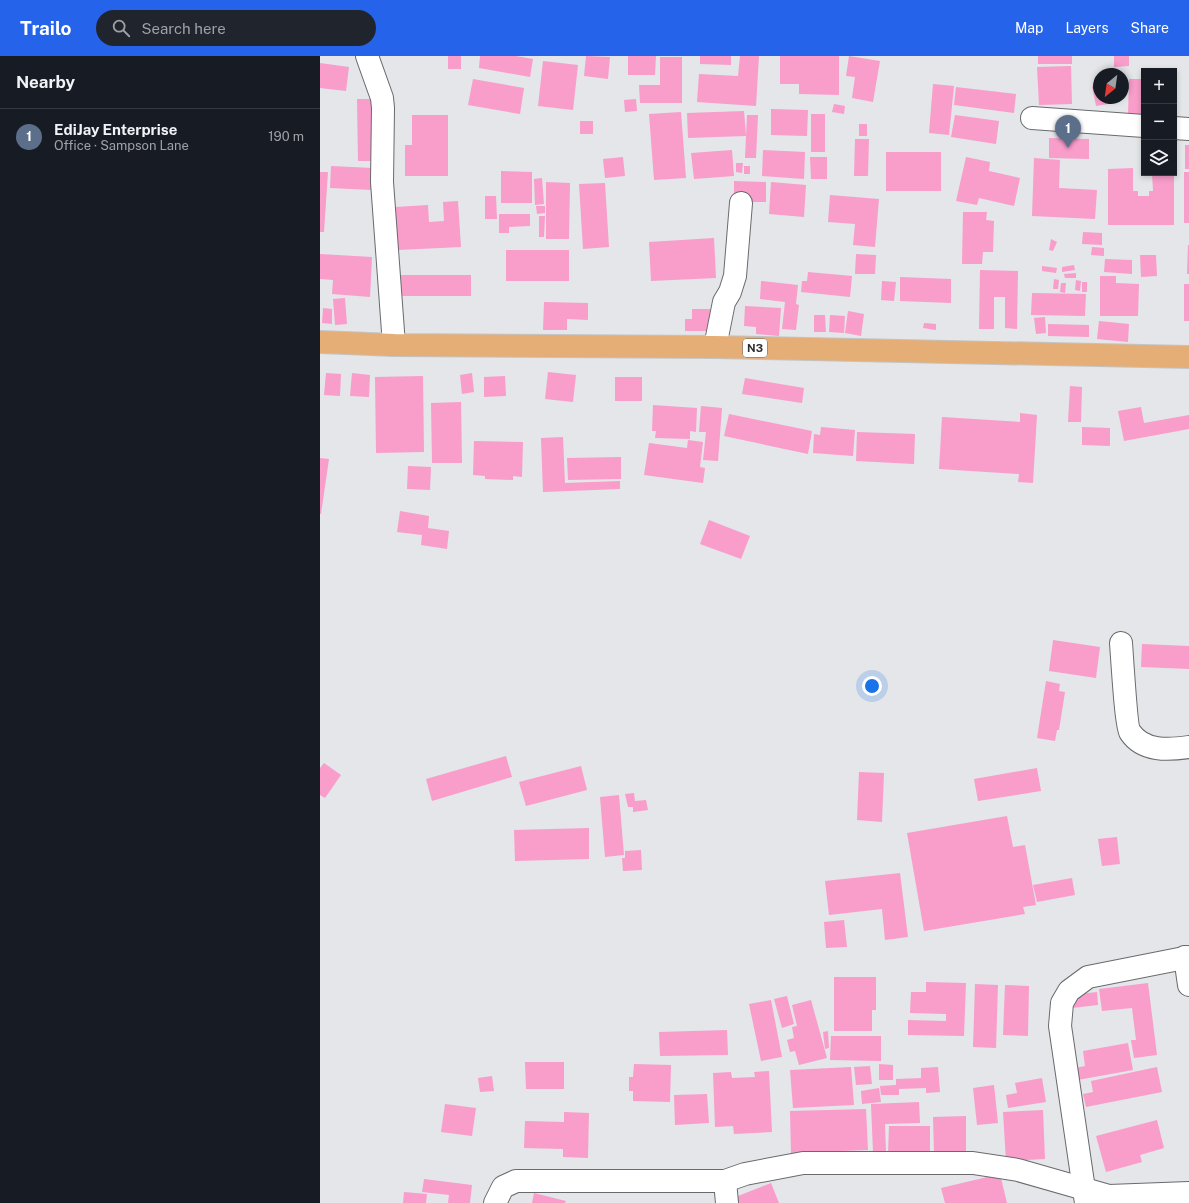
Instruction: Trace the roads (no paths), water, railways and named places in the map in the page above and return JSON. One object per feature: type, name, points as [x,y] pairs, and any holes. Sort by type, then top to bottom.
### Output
[{"type":"main road","name":"N3","points":[[320,342],[394,345],[715,347],[1189,357]]},
{"type":"street","points":[[367,56],[382,98],[382,182],[394,345]]},
{"type":"street","points":[[1032,118],[1141,126]]},
{"type":"street","points":[[1177,128],[1189,129]]},
{"type":"street","points":[[715,347],[724,302],[730,292],[735,276],[741,203]]},
{"type":"street","points":[[1121,643],[1129,731],[1139,742],[1155,749],[1169,750],[1189,747]]},
{"type":"street","points":[[1085,1197],[1060,1026],[1062,1003],[1069,991],[1088,977],[1187,957],[1189,985]]},
{"type":"street","points":[[495,1203],[503,1187],[516,1181],[725,1181],[745,1174],[803,1163],[973,1163],[1018,1170],[1085,1197],[1189,1193]]},
{"type":"street","points":[[725,1181],[727,1203]]},
{"type":"place","name":"EdiJay Enterprise","points":[[1068,148]]}]
